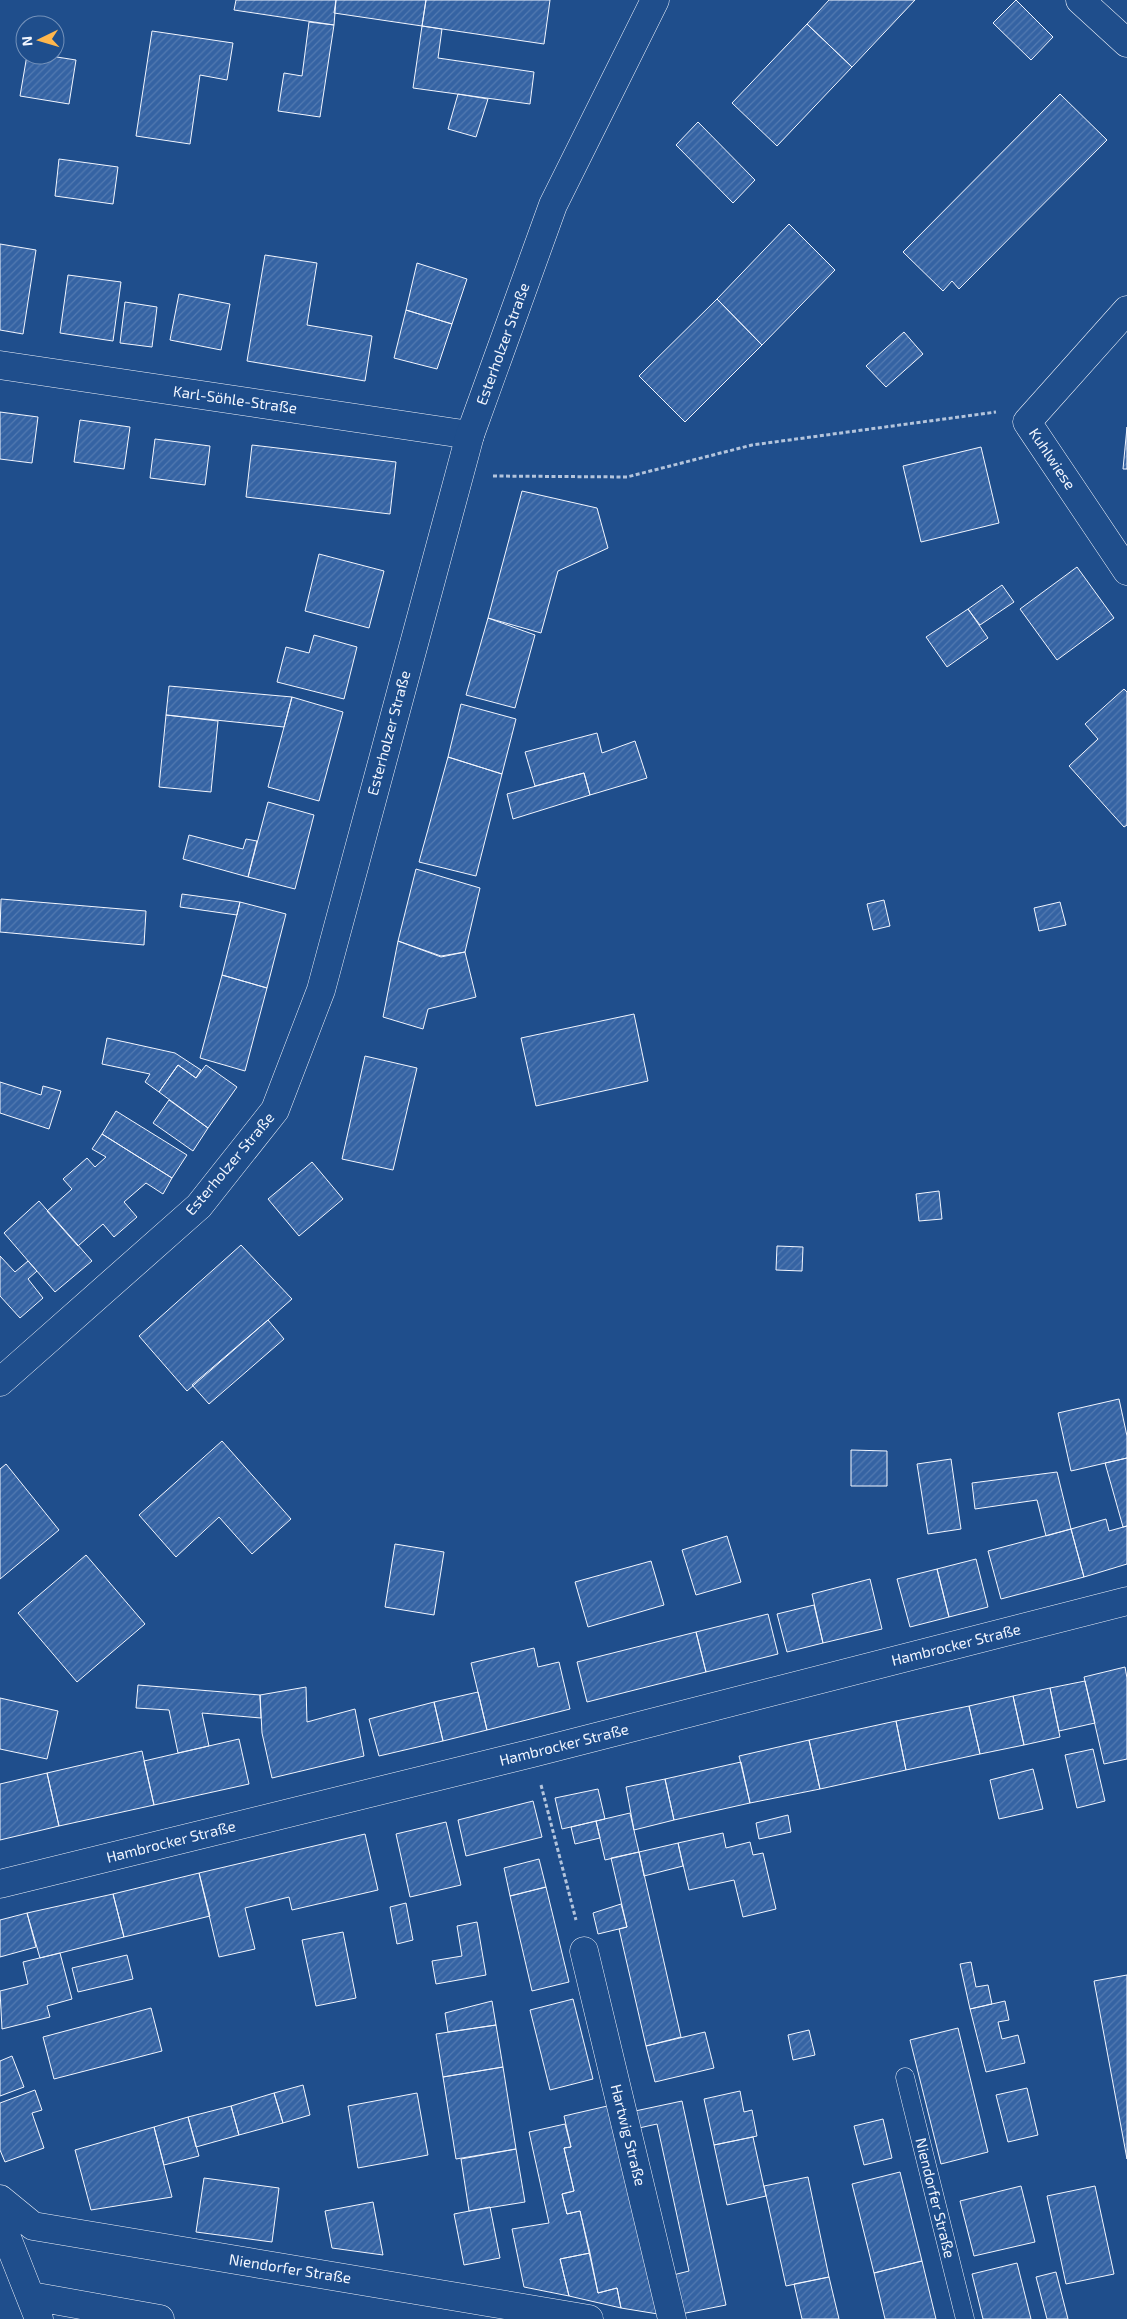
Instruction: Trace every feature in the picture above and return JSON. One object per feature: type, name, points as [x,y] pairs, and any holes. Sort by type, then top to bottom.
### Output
[{"type":"street","name":"Esterholzer Straße","points":[[0,1382],[199,1206],[276,1110],[321,990],[470,435],[553,205],[656,0]]},
{"type":"street","points":[[1080,0],[1127,43]]},
{"type":"street","name":"Kuhlwiese","points":[[1127,310],[1027,422],[1127,571]]},
{"type":"street","name":"Karl-Söhle-Straße","points":[[0,365],[470,435]]},
{"type":"street","name":"Hambrocker Straße","points":[[0,1884],[533,1753],[1127,1601]]},
{"type":"street","name":"Hartwig Straße","points":[[584,1951],[672,2319]]},
{"type":"street","name":"Niendorfer Straße","points":[[0,2199],[32,2226],[589,2319]]},
{"type":"street","points":[[0,2220],[35,2308],[160,2319]]},
{"type":"lane","name":"Niendorfer Straße","points":[[905,2077],[965,2319]]},
{"type":"path","points":[[458,476],[627,477],[752,445],[1042,405]]},
{"type":"path","points":[[533,1753],[584,1951]]},
{"type":"building","points":[[236,0],[336,0],[334,25],[234,10]]},
{"type":"building","points":[[336,0],[426,0],[422,26],[334,13]]},
{"type":"building","points":[[426,0],[550,0],[544,44],[422,26]]},
{"type":"building","points":[[829,0],[915,0],[852,67],[807,24]]},
{"type":"building","points":[[1016,0],[1053,37],[1031,60],[993,23]]},
{"type":"building","points":[[309,22],[334,25],[320,117],[278,111],[284,73],[302,76]]},
{"type":"building","points":[[807,24],[852,67],[777,146],[732,103]]},
{"type":"building","points":[[422,26],[442,29],[438,58],[534,72],[530,104],[413,88]]},
{"type":"building","points":[[152,31],[233,43],[227,80],[200,75],[190,144],[136,136]]},
{"type":"building","points":[[65,58],[76,60],[69,104],[20,96],[25,65],[65,65]]},
{"type":"building","points":[[458,94],[488,99],[476,137],[448,129]]},
{"type":"building","points":[[1060,94],[1107,140],[959,289],[952,281],[943,291],[903,252]]},
{"type":"building","points":[[698,122],[755,180],[733,203],[676,145]]},
{"type":"building","points":[[59,159],[118,167],[113,204],[55,196]]},
{"type":"building","points":[[789,224],[835,270],[762,345],[717,299]]},
{"type":"building","points":[[0,244],[36,250],[23,334],[0,330]]},
{"type":"building","points":[[265,255],[317,263],[307,325],[372,336],[365,381],[247,361]]},
{"type":"building","points":[[417,263],[467,279],[452,324],[406,310]]},
{"type":"building","points":[[68,275],[121,282],[113,341],[60,333]]},
{"type":"building","points":[[179,294],[230,304],[221,350],[170,340]]},
{"type":"building","points":[[717,299],[762,345],[685,422],[639,376]]},
{"type":"building","points":[[125,302],[157,307],[152,347],[120,343]]},
{"type":"building","points":[[406,310],[452,324],[437,369],[394,358]]},
{"type":"building","points":[[904,332],[923,354],[886,387],[866,366]]},
{"type":"building","points":[[0,412],[38,417],[32,463],[0,459]]},
{"type":"building","points":[[80,420],[130,427],[124,469],[74,462]]},
{"type":"building","points":[[1127,427],[1127,469],[1123,469]]},
{"type":"building","points":[[155,439],[210,446],[205,485],[150,478]]},
{"type":"building","points":[[252,445],[396,462],[390,514],[246,497]]},
{"type":"building","points":[[981,447],[999,523],[921,542],[903,466]]},
{"type":"building","points":[[522,491],[597,508],[608,548],[558,571],[541,633],[488,618]]},
{"type":"building","points":[[319,554],[384,571],[369,628],[305,611]]},
{"type":"building","points":[[1077,567],[1114,618],[1057,660],[1020,609]]},
{"type":"building","points":[[1002,585],[1014,602],[980,625],[968,609]]},
{"type":"building","points":[[968,609],[988,638],[947,667],[926,637]]},
{"type":"building","points":[[488,618],[535,635],[515,708],[466,695]]},
{"type":"building","points":[[314,635],[357,647],[344,699],[277,682],[286,647],[309,653]]},
{"type":"building","points":[[169,686],[292,697],[284,727],[166,715]]},
{"type":"building","points":[[1124,689],[1127,692],[1127,825],[1124,827],[1069,766],[1098,739],[1085,724]]},
{"type":"building","points":[[292,697],[343,712],[319,801],[268,787]]},
{"type":"building","points":[[461,704],[516,719],[502,774],[448,757]]},
{"type":"building","points":[[166,715],[218,721],[211,792],[159,787]]},
{"type":"building","points":[[597,733],[602,753],[635,741],[647,778],[590,795],[584,773],[535,786],[525,752]]},
{"type":"building","points":[[448,757],[502,774],[476,876],[419,862]]},
{"type":"building","points":[[584,773],[590,795],[513,819],[507,794]]},
{"type":"building","points":[[268,802],[314,815],[295,889],[248,877]]},
{"type":"building","points":[[189,835],[243,849],[246,839],[257,841],[248,877],[183,859]]},
{"type":"building","points":[[416,869],[480,888],[465,952],[441,956],[398,941]]},
{"type":"building","points":[[182,894],[240,902],[237,915],[180,907]]},
{"type":"building","points":[[1,899],[146,911],[144,945],[0,932]]},
{"type":"building","points":[[884,900],[890,926],[873,930],[867,904]]},
{"type":"building","points":[[240,902],[286,914],[267,988],[222,975]]},
{"type":"building","points":[[1060,902],[1066,925],[1039,931],[1034,908]]},
{"type":"building","points":[[398,941],[441,957],[465,952],[476,997],[428,1009],[423,1029],[383,1017]]},
{"type":"building","points":[[222,975],[267,988],[245,1071],[200,1058]]},
{"type":"building","points":[[634,1014],[648,1081],[536,1106],[521,1038]]},
{"type":"building","points":[[107,1038],[175,1053],[201,1070],[196,1078],[178,1065],[159,1092],[145,1082],[150,1074],[102,1064]]},
{"type":"building","points":[[365,1056],[417,1068],[393,1170],[342,1159]]},
{"type":"building","points":[[178,1065],[196,1078],[206,1065],[237,1087],[208,1128],[159,1092]]},
{"type":"building","points":[[0,1082],[41,1095],[43,1086],[61,1091],[49,1129],[0,1113]]},
{"type":"building","points":[[169,1100],[208,1128],[193,1151],[153,1123]]},
{"type":"building","points":[[116,1111],[187,1155],[172,1178],[102,1134]]},
{"type":"building","points":[[102,1134],[172,1178],[163,1194],[146,1183],[124,1202],[137,1217],[114,1237],[103,1224],[78,1246],[47,1211],[72,1189],[63,1179],[87,1158],[95,1167],[106,1157],[92,1149]]},
{"type":"building","points":[[312,1162],[343,1199],[299,1236],[268,1199]]},
{"type":"building","points":[[939,1191],[942,1219],[919,1221],[916,1194]]},
{"type":"building","points":[[39,1201],[92,1261],[55,1292],[4,1233]]},
{"type":"building","points":[[241,1245],[292,1299],[187,1391],[139,1336]]},
{"type":"building","points":[[777,1246],[803,1247],[802,1271],[776,1270]]},
{"type":"building","points":[[0,1256],[15,1272],[28,1261],[37,1271],[28,1279],[43,1298],[20,1318],[0,1296]]},
{"type":"building","points":[[268,1320],[284,1339],[209,1404],[192,1385]]},
{"type":"building","points":[[1119,1399],[1127,1436],[1127,1458],[1071,1471],[1058,1413]]},
{"type":"building","points":[[222,1441],[291,1519],[252,1554],[219,1517],[176,1557],[139,1515]]},
{"type":"building","points":[[851,1450],[887,1451],[887,1486],[851,1486]]},
{"type":"building","points":[[1127,1458],[1127,1526],[1123,1527],[1105,1463]]},
{"type":"building","points":[[951,1459],[961,1529],[928,1534],[917,1464]]},
{"type":"building","points":[[6,1464],[59,1530],[0,1579],[0,1469]]},
{"type":"building","points":[[1057,1472],[1071,1529],[1046,1536],[1037,1500],[975,1509],[972,1483]]},
{"type":"building","points":[[1106,1519],[1109,1531],[1127,1526],[1127,1564],[1084,1577],[1071,1529]]},
{"type":"building","points":[[1071,1529],[1084,1577],[1001,1599],[988,1551]]},
{"type":"building","points":[[727,1536],[741,1582],[696,1595],[682,1550]]},
{"type":"building","points":[[395,1544],[444,1552],[434,1615],[385,1607]]},
{"type":"building","points":[[86,1555],[145,1624],[77,1682],[18,1613]]},
{"type":"building","points":[[976,1559],[988,1607],[949,1617],[937,1569]]},
{"type":"building","points":[[651,1561],[664,1605],[588,1627],[575,1582]]},
{"type":"building","points":[[937,1569],[949,1617],[910,1627],[897,1579]]},
{"type":"building","points":[[870,1579],[882,1629],[823,1643],[812,1594]]},
{"type":"building","points":[[814,1605],[823,1643],[787,1652],[777,1614]]},
{"type":"building","points":[[768,1614],[778,1654],[706,1672],[696,1632]]},
{"type":"building","points":[[696,1632],[706,1672],[587,1702],[577,1662]]},
{"type":"building","points":[[534,1648],[538,1667],[559,1662],[570,1709],[487,1730],[471,1663]]},
{"type":"building","points":[[1125,1667],[1127,1678],[1127,1759],[1104,1764],[1084,1677]]},
{"type":"building","points":[[1085,1681],[1095,1723],[1059,1731],[1050,1688]]},
{"type":"building","points":[[138,1685],[260,1695],[261,1718],[202,1713],[209,1746],[178,1753],[169,1710],[136,1708]]},
{"type":"building","points":[[306,1687],[307,1722],[355,1709],[364,1756],[272,1778],[262,1733],[260,1695]]},
{"type":"building","points":[[1050,1688],[1060,1737],[1024,1745],[1013,1696]]},
{"type":"building","points":[[478,1692],[487,1730],[443,1741],[434,1702]]},
{"type":"building","points":[[1013,1696],[1024,1745],[980,1754],[969,1706]]},
{"type":"building","points":[[0,1698],[58,1711],[47,1759],[0,1749]]},
{"type":"building","points":[[434,1702],[443,1741],[379,1756],[369,1719]]},
{"type":"building","points":[[969,1706],[980,1754],[906,1770],[896,1721]]},
{"type":"building","points":[[896,1721],[906,1770],[820,1789],[809,1740]]},
{"type":"building","points":[[239,1739],[249,1784],[154,1805],[144,1761]]},
{"type":"building","points":[[809,1740],[820,1789],[750,1803],[739,1756]]},
{"type":"building","points":[[1093,1749],[1105,1801],[1077,1808],[1065,1755]]},
{"type":"building","points":[[142,1751],[154,1805],[59,1826],[47,1773]]},
{"type":"building","points":[[741,1762],[750,1803],[674,1820],[665,1779]]},
{"type":"building","points":[[1033,1769],[1043,1809],[999,1819],[990,1780]]},
{"type":"building","points":[[47,1773],[59,1826],[0,1840],[0,1784]]},
{"type":"building","points":[[665,1779],[674,1820],[634,1830],[626,1787]]},
{"type":"building","points":[[598,1789],[605,1819],[562,1829],[555,1798]]},
{"type":"building","points":[[533,1801],[542,1837],[466,1856],[458,1820]]},
{"type":"building","points":[[630,1813],[639,1852],[605,1860],[596,1821]]},
{"type":"building","points":[[788,1815],[791,1832],[759,1839],[756,1823]]},
{"type":"building","points":[[596,1821],[600,1838],[575,1844],[571,1827]]},
{"type":"building","points":[[446,1822],[461,1885],[410,1897],[396,1834]]},
{"type":"building","points":[[723,1833],[726,1848],[750,1842],[753,1855],[763,1853],[776,1909],[743,1917],[734,1880],[689,1890],[678,1843]]},
{"type":"building","points":[[365,1834],[378,1890],[292,1910],[289,1897],[245,1908],[255,1949],[219,1957],[199,1873]]},
{"type":"building","points":[[678,1843],[683,1866],[644,1876],[639,1852]]},
{"type":"building","points":[[639,1852],[681,2037],[646,2046],[619,1929],[627,1927],[611,1858]]},
{"type":"building","points":[[539,1859],[546,1887],[510,1896],[504,1868]]},
{"type":"building","points":[[199,1873],[210,1916],[124,1937],[113,1894]]},
{"type":"building","points":[[546,1887],[569,1982],[532,1991],[510,1896]]},
{"type":"building","points":[[113,1894],[124,1937],[40,1958],[27,1913]]},
{"type":"building","points":[[406,1903],[413,1940],[397,1944],[390,1907]]},
{"type":"building","points":[[621,1904],[627,1927],[598,1934],[593,1913]]},
{"type":"building","points":[[27,1913],[36,1947],[0,1957],[0,1920]]},
{"type":"building","points":[[477,1922],[486,1975],[436,1984],[432,1961],[462,1956],[457,1926]]},
{"type":"building","points":[[343,1932],[356,1998],[316,2006],[302,1940]]},
{"type":"building","points":[[60,1953],[72,1999],[47,2006],[50,2017],[2,2029],[0,1991],[28,1984],[23,1962]]},
{"type":"building","points":[[127,1955],[133,1979],[78,1992],[72,1968]]},
{"type":"building","points":[[971,1962],[976,1987],[988,1985],[992,2004],[970,2009],[960,1964]]},
{"type":"building","points":[[1127,1975],[1127,2159],[1094,1981]]},
{"type":"building","points":[[573,1999],[593,2079],[550,2090],[530,2010]]},
{"type":"building","points":[[492,2001],[496,2025],[448,2032],[445,2013]]},
{"type":"building","points":[[1005,2001],[1009,2020],[998,2022],[1002,2039],[1018,2035],[1025,2063],[986,2072],[970,2009]]},
{"type":"building","points":[[151,2008],[162,2051],[54,2079],[43,2037]]},
{"type":"building","points":[[496,2025],[503,2067],[443,2077],[436,2034]]},
{"type":"building","points":[[958,2028],[988,2152],[941,2164],[910,2040]]},
{"type":"building","points":[[809,2030],[815,2055],[793,2060],[788,2035]]},
{"type":"building","points":[[705,2032],[714,2068],[655,2082],[646,2046]]},
{"type":"building","points":[[12,2056],[24,2087],[0,2096],[0,2061]]},
{"type":"building","points":[[503,2067],[516,2149],[456,2159],[443,2077]]},
{"type":"building","points":[[303,2085],[310,2115],[283,2123],[274,2093]]},
{"type":"building","points":[[1027,2088],[1038,2135],[1008,2142],[996,2095]]},
{"type":"building","points":[[35,2090],[42,2110],[32,2113],[44,2148],[5,2162],[0,2150],[0,2103]]},
{"type":"building","points":[[740,2091],[744,2112],[752,2110],[757,2136],[714,2145],[704,2099]]},
{"type":"building","points":[[274,2093],[283,2123],[239,2135],[231,2106]]},
{"type":"building","points":[[417,2093],[428,2155],[358,2168],[348,2106]]},
{"type":"building","points":[[682,2101],[726,2305],[681,2314],[673,2275],[689,2271],[657,2124],[639,2128],[635,2111]]},
{"type":"building","points":[[616,2104],[664,2315],[621,2308],[617,2288],[598,2293],[580,2211],[567,2214],[562,2194],[574,2191],[564,2148],[571,2147],[564,2116]]},
{"type":"building","points":[[231,2106],[239,2135],[196,2147],[188,2117]]},
{"type":"building","points":[[188,2117],[199,2156],[164,2165],[154,2127]]},
{"type":"building","points":[[883,2119],[892,2158],[864,2165],[854,2126]]},
{"type":"building","points":[[565,2124],[571,2147],[564,2148],[574,2191],[562,2194],[567,2214],[580,2211],[590,2253],[560,2259],[569,2296],[524,2287],[512,2229],[549,2223],[529,2132]]},
{"type":"building","points":[[154,2127],[172,2197],[91,2210],[75,2150]]},
{"type":"building","points":[[753,2137],[766,2196],[727,2205],[714,2145]]},
{"type":"building","points":[[516,2149],[525,2202],[469,2211],[461,2159]]},
{"type":"building","points":[[900,2172],[922,2261],[874,2273],[852,2184]]},
{"type":"building","points":[[808,2177],[829,2277],[786,2286],[764,2186]]},
{"type":"building","points":[[204,2178],[279,2188],[272,2242],[196,2232]]},
{"type":"building","points":[[1021,2186],[1035,2242],[974,2256],[960,2201]]},
{"type":"building","points":[[1095,2186],[1114,2274],[1066,2284],[1047,2196]]},
{"type":"building","points":[[373,2202],[383,2255],[332,2248],[325,2211]]},
{"type":"building","points":[[490,2207],[500,2258],[464,2265],[454,2214]]},
{"type":"building","points":[[590,2253],[598,2293],[617,2288],[621,2308],[569,2296],[560,2259]]},
{"type":"building","points":[[922,2261],[936,2319],[885,2319],[874,2273]]},
{"type":"building","points":[[1017,2263],[1031,2319],[983,2319],[972,2274]]},
{"type":"building","points":[[1056,2272],[1068,2319],[1047,2319],[1036,2277]]},
{"type":"building","points":[[829,2277],[839,2319],[802,2319],[794,2284]]}]
